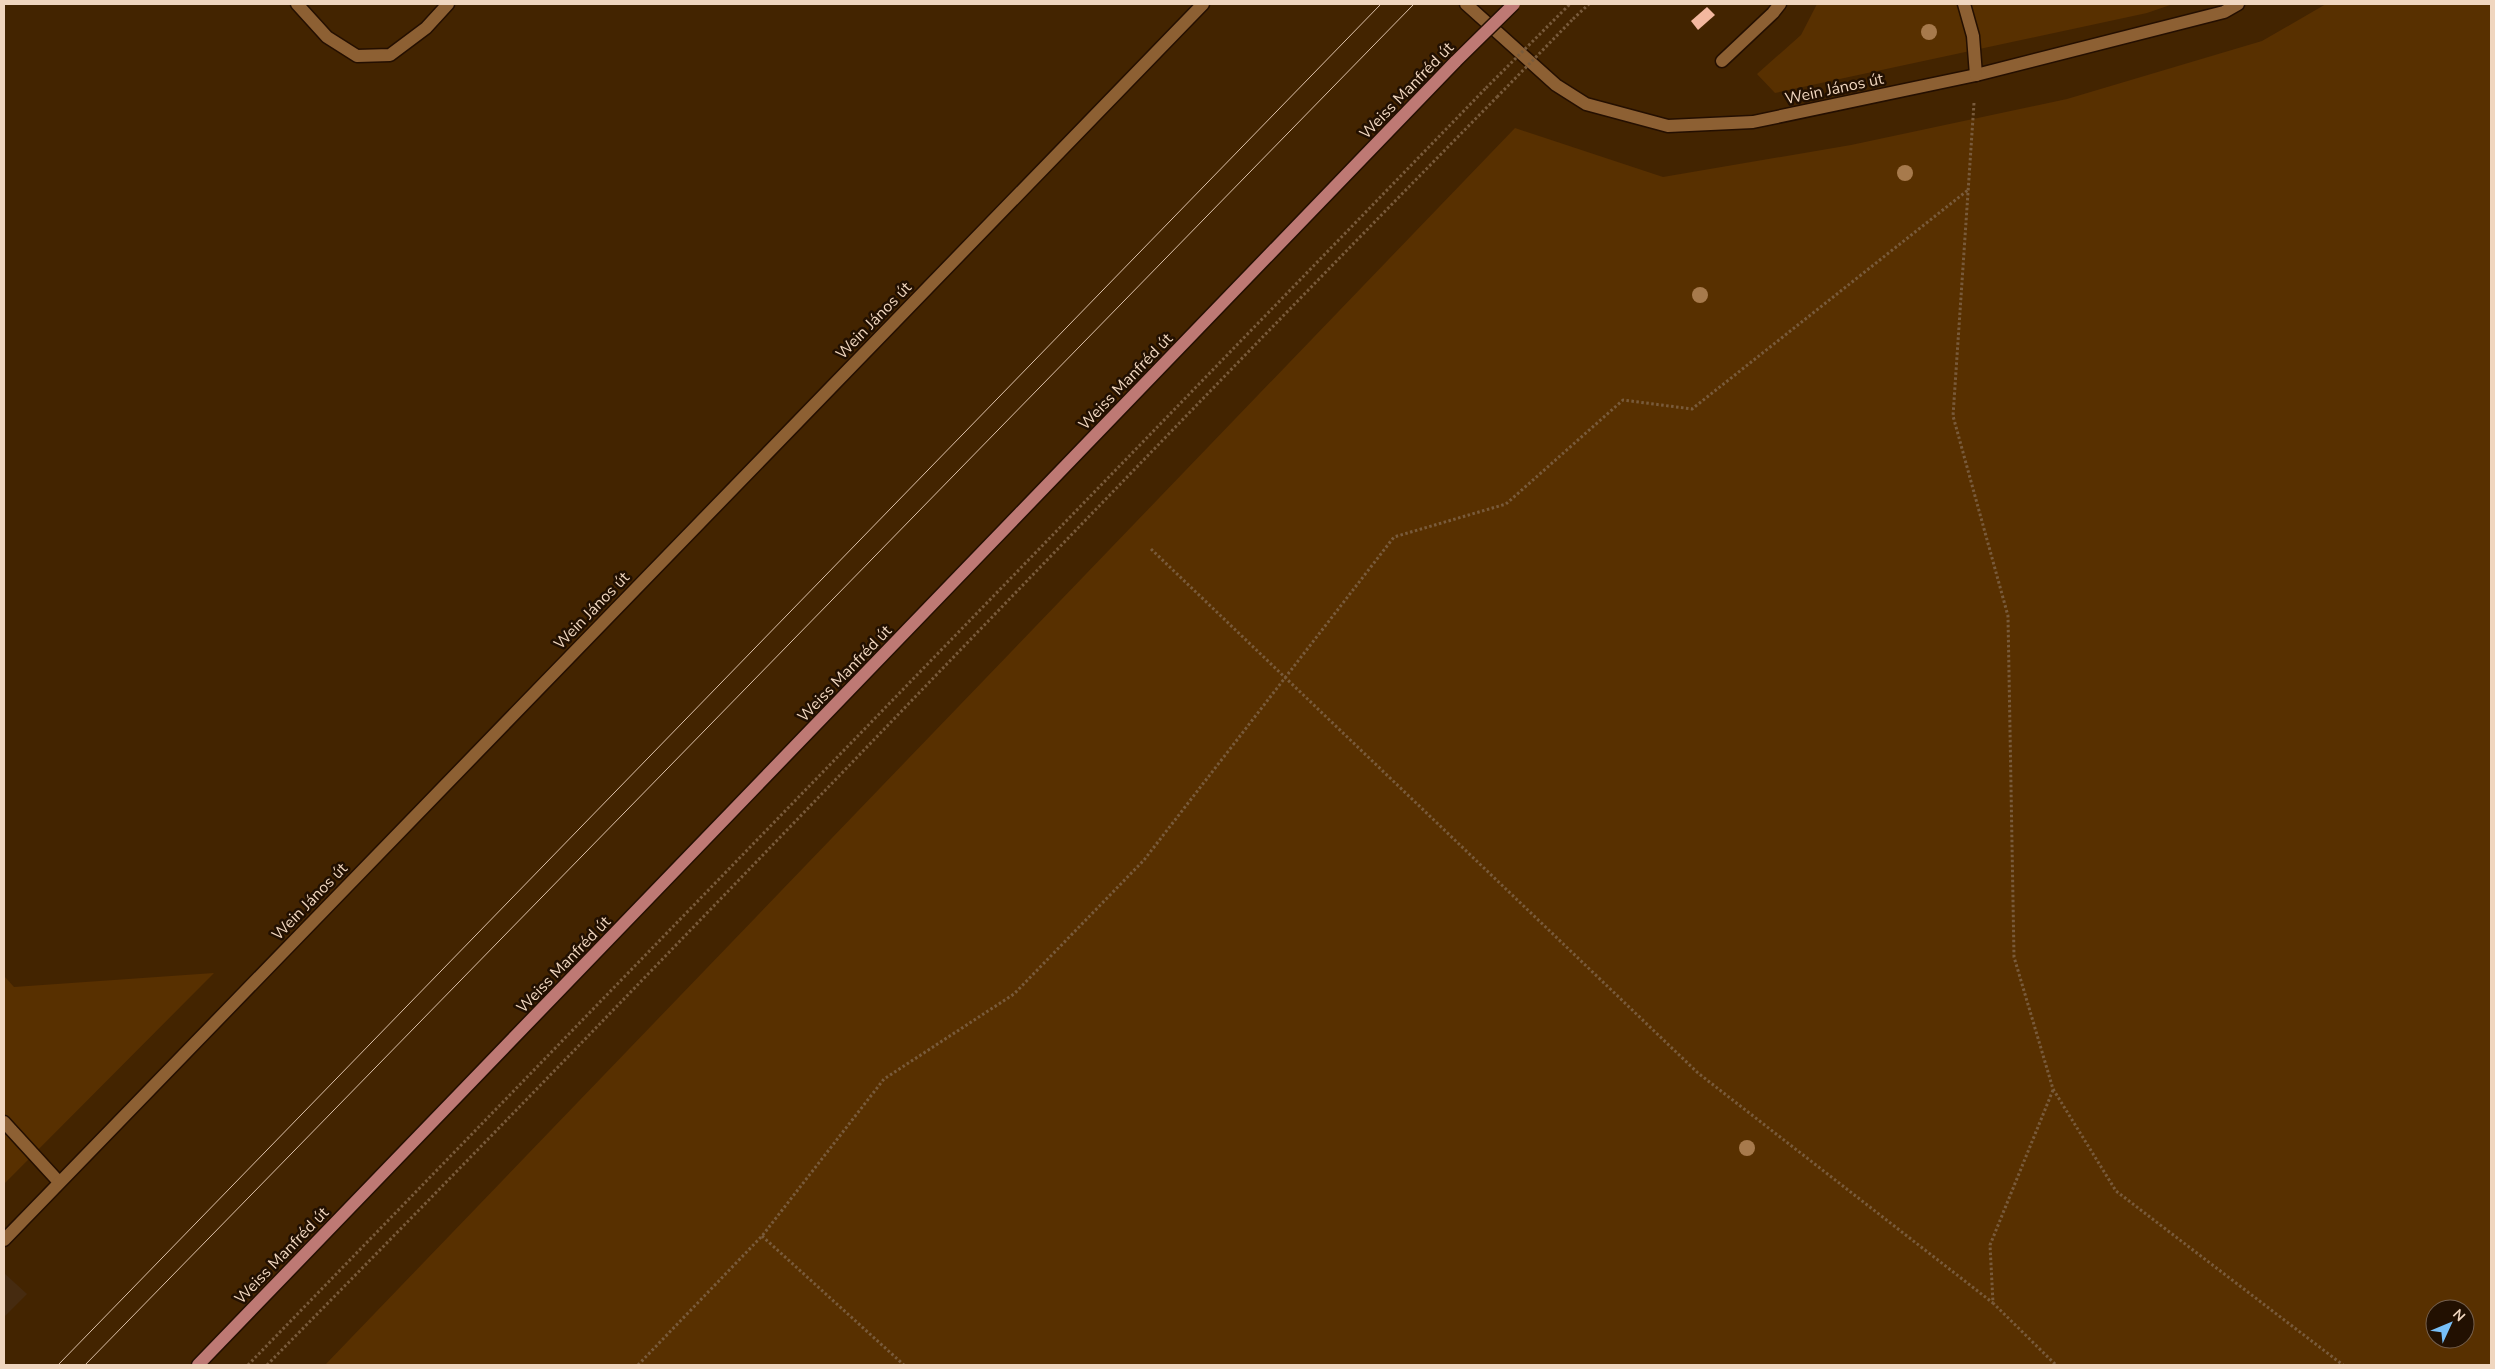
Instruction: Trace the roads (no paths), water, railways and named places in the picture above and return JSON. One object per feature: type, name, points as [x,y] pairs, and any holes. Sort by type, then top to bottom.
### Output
[{"type":"main road","name":"Weiss Manfréd út","points":[[198,1365],[1514,4]]},
{"type":"street","points":[[297,4],[327,37],[357,56],[390,55],[426,28],[448,4]]},
{"type":"street","name":"Wein János út","points":[[4,1240],[1203,4]]},
{"type":"street","name":"Wein János út","points":[[1466,4],[1556,85],[1586,104],[1668,126],[1754,122],[1976,75],[2224,12],[2238,4]]},
{"type":"street","points":[[1722,61],[1774,13],[1780,4]]},
{"type":"street","points":[[1964,4],[1974,36],[1976,75]]},
{"type":"street","points":[[4,1122],[59,1182]]},
{"type":"tram line","points":[[58,1365],[1381,4]]},
{"type":"tram line","points":[[85,1365],[1414,4]]}]
